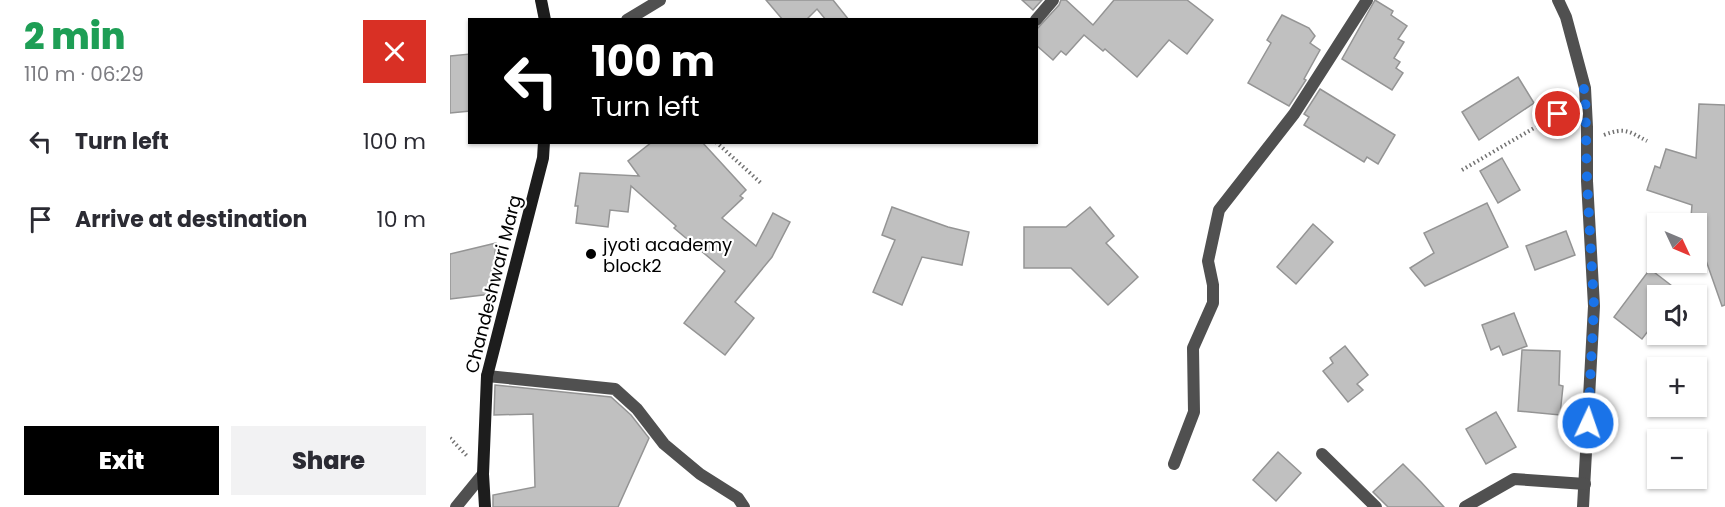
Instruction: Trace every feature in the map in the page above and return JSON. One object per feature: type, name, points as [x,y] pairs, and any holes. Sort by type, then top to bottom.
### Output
[{"type":"main road","points":[[541,0],[545,18]]},
{"type":"main road","name":"Chandeshwari Marg","points":[[485,507],[483,474],[487,375],[543,158],[544,144]]},
{"type":"street","points":[[630,18],[660,0]]},
{"type":"street","points":[[1038,18],[1053,0]]},
{"type":"street","points":[[1174,464],[1194,412],[1193,348],[1213,303],[1213,285],[1208,261],[1219,210],[1294,114],[1367,0]]},
{"type":"street","points":[[1558,0],[1566,17],[1585,88],[1587,127],[1587,181],[1594,306],[1583,507]]},
{"type":"street","points":[[487,375],[615,389],[638,409],[663,444],[700,474],[738,498],[744,507]]},
{"type":"street","points":[[1322,454],[1376,507]]},
{"type":"street","points":[[456,507],[483,474]]},
{"type":"street","points":[[1465,507],[1514,479],[1585,484]]},
{"type":"path","points":[[1462,170],[1558,114],[1585,88]]},
{"type":"path","points":[[1587,127],[1588,131],[1599,137],[1626,129],[1647,141]]},
{"type":"path","points":[[718,144],[762,184]]},
{"type":"building","points":[[766,0],[833,0],[847,18],[824,18],[817,9],[808,18],[781,18]]},
{"type":"building","points":[[1022,0],[1042,0],[1033,10]]},
{"type":"building","points":[[1061,0],[1066,0],[1093,25],[1114,0],[1187,0],[1213,20],[1187,54],[1169,40],[1137,77],[1105,49],[1103,51],[1084,35],[1066,55],[1061,51],[1053,60],[1038,47],[1038,28]]},
{"type":"building","points":[[1375,0],[1393,11],[1391,15],[1407,26],[1398,39],[1404,42],[1394,58],[1400,62],[1396,68],[1403,73],[1392,90],[1342,59]]},
{"type":"building","points":[[1282,15],[1309,28],[1315,36],[1310,43],[1320,50],[1304,79],[1306,80],[1289,106],[1248,83],[1271,43],[1267,40]]},
{"type":"building","points":[[468,54],[468,111],[450,113],[450,56]]},
{"type":"building","points":[[1518,77],[1534,103],[1479,140],[1462,112]]},
{"type":"building","points":[[1320,89],[1395,135],[1378,164],[1367,157],[1364,162],[1304,125],[1309,117],[1304,114]]},
{"type":"building","points":[[1699,104],[1725,105],[1725,305],[1722,306],[1707,263],[1707,213],[1691,213],[1692,205],[1647,190],[1655,166],[1660,168],[1666,149],[1696,158]]},
{"type":"building","points":[[649,144],[704,144],[746,190],[740,196],[743,198],[722,218],[756,246],[773,213],[790,222],[772,257],[735,302],[754,318],[725,355],[684,323],[725,271],[674,228],[676,226],[631,186],[628,212],[610,210],[608,227],[576,223],[578,206],[575,206],[580,173],[639,176],[628,161]]},
{"type":"building","points":[[1502,158],[1520,190],[1498,203],[1480,171]]},
{"type":"building","points":[[1487,203],[1508,247],[1425,286],[1410,268],[1434,253],[1424,233]]},
{"type":"building","points":[[892,207],[969,232],[962,265],[922,257],[902,305],[873,292],[895,240],[882,235]]},
{"type":"building","points":[[1090,207],[1114,236],[1106,243],[1138,277],[1108,305],[1071,268],[1024,268],[1024,227],[1066,227]]},
{"type":"building","points":[[1313,224],[1333,242],[1296,284],[1277,267]]},
{"type":"building","points":[[1566,231],[1575,255],[1535,270],[1526,246]]},
{"type":"building","points":[[496,243],[491,294],[450,299],[450,254]]},
{"type":"building","points":[[1647,273],[1655,273],[1671,285],[1647,285],[1647,332],[1642,339],[1614,317]]},
{"type":"building","points":[[1514,313],[1527,346],[1503,355],[1499,346],[1491,350],[1482,325]]},
{"type":"building","points":[[1345,346],[1368,375],[1357,384],[1363,390],[1348,402],[1323,371],[1333,363],[1330,358]]},
{"type":"building","points":[[1522,350],[1560,351],[1559,385],[1563,386],[1560,415],[1518,411]]},
{"type":"building","points":[[495,385],[611,397],[631,415],[649,438],[618,507],[493,507],[493,495],[535,487],[533,414],[494,415]]},
{"type":"building","points":[[1496,412],[1516,447],[1486,464],[1466,429]]},
{"type":"building","points":[[1278,452],[1301,473],[1276,501],[1253,480]]},
{"type":"building","points":[[1403,464],[1444,507],[1388,507],[1373,492]]},
{"type":"place","name":"jyoti academy block2","points":[[591,254]]},
{"type":"route","points":[[1558,114],[1585,88],[1587,181],[1594,306],[1588,423]]}]
